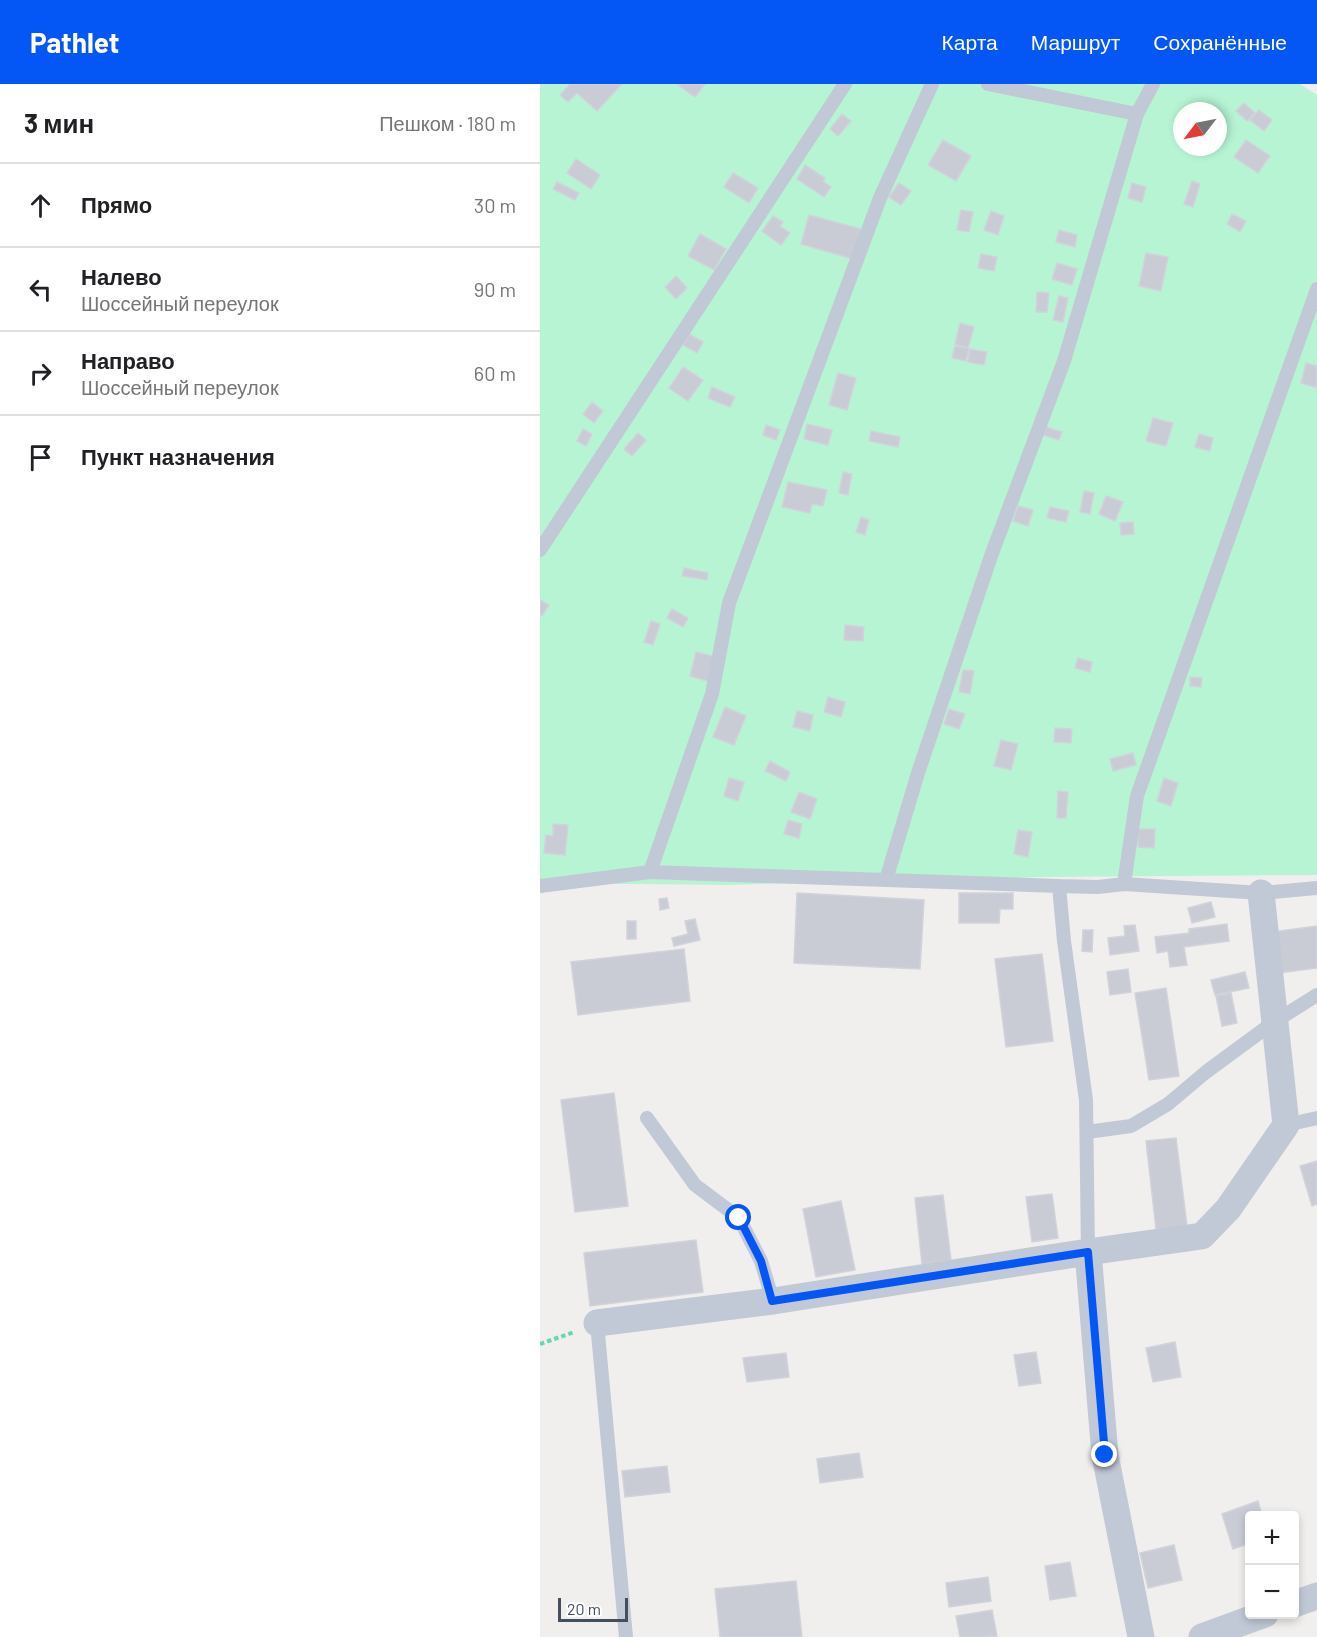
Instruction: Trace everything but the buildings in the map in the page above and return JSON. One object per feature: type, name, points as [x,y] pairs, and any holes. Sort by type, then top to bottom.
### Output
[{"type":"street","points":[[597,1323],[772,1301],[1202,1236],[1228,1209],[1286,1125],[1261,893]]},
{"type":"street","points":[[1088,1252],[1105,1455],[1141,1637]]},
{"type":"street","points":[[1299,1602],[1317,1596]]},
{"type":"street","points":[[1202,1637],[1251,1619]]},
{"type":"lane","points":[[540,550],[845,84]]},
{"type":"lane","points":[[650,872],[712,694],[729,603],[880,198],[932,84]]},
{"type":"lane","points":[[988,84],[1137,114]]},
{"type":"lane","points":[[886,880],[918,772],[991,556],[1064,361],[1137,114],[1153,84]]},
{"type":"lane","points":[[1124,884],[1137,796],[1317,289]]},
{"type":"lane","points":[[540,886],[650,872],[1098,887],[1124,884],[1261,893],[1317,888]]},
{"type":"lane","points":[[1059,886],[1064,941],[1086,1100],[1088,1252]]},
{"type":"lane","points":[[1086,1132],[1131,1126],[1168,1104],[1206,1072],[1274,1022],[1317,995]]},
{"type":"lane","points":[[647,1118],[695,1185],[739,1218],[761,1261],[772,1301]]},
{"type":"lane","points":[[1286,1125],[1317,1118]]},
{"type":"lane","points":[[597,1323],[626,1637]]},
{"type":"path","points":[[540,1344],[597,1323]]},
{"type":"green space","points":[[540,84],[1300,84],[1317,95],[1317,875],[1045,877],[727,885],[540,883]]},
{"type":"route","points":[[739,1218],[761,1261],[772,1301],[1088,1252],[1105,1455]]}]
